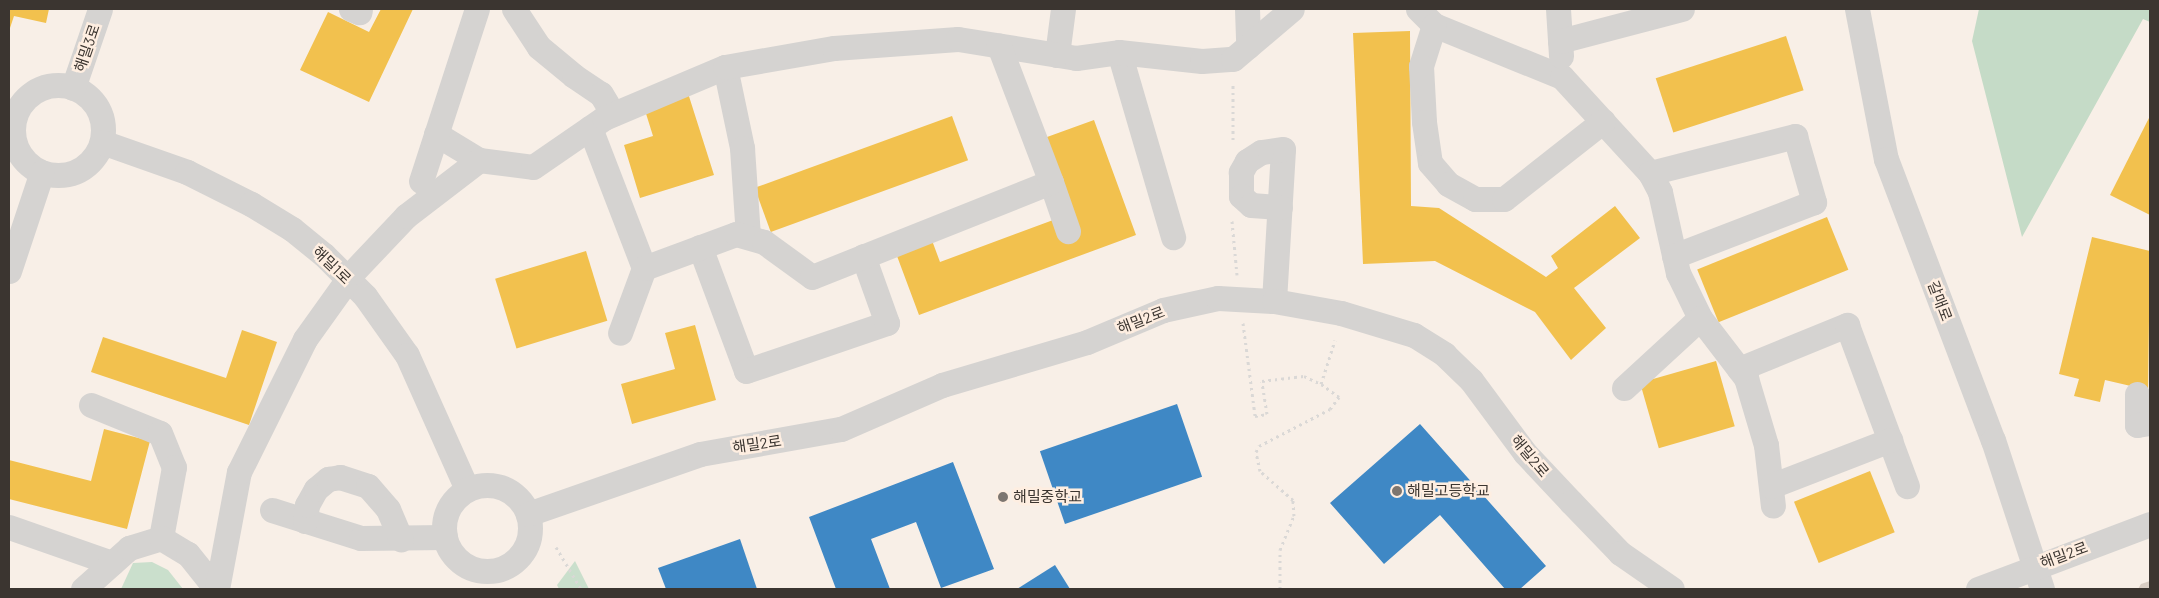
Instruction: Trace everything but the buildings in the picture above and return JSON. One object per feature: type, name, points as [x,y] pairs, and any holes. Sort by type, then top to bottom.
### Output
[{"type":"street","name":"해밀3로","points":[[73,88],[100,9]]},
{"type":"street","points":[[351,9],[359,12],[360,9]]},
{"type":"street","points":[[421,181],[477,9]]},
{"type":"street","points":[[514,9],[539,47],[574,76],[601,94],[613,114]]},
{"type":"street","points":[[1057,55],[1063,9]]},
{"type":"street","points":[[1241,52],[1247,9]]},
{"type":"street","points":[[436,134],[479,160],[534,167],[613,114],[725,67],[834,48],[958,39],[1076,58],[1119,52],[1202,61],[1241,52],[1292,9]]},
{"type":"street","points":[[1558,9],[1562,77]]},
{"type":"street","points":[[1560,41],[1682,9]]},
{"type":"street","name":"갈매로","points":[[1857,9],[1886,159],[1993,440],[2036,565],[2042,589]]},
{"type":"street","points":[[1603,121],[1504,199],[1475,199],[1448,184],[1430,163],[1424,122],[1421,66],[1426,17],[1562,77],[1603,121],[1650,173],[1660,192],[1678,273],[1700,318],[1746,378],[1766,445],[1772,496],[1890,440]]},
{"type":"street","points":[[999,46],[1052,182],[1068,231]]},
{"type":"street","points":[[1119,52],[1173,237]]},
{"type":"street","points":[[725,67],[742,148],[748,238]]},
{"type":"street","points":[[51,86],[73,88],[85,94],[98,109],[103,128],[102,142],[93,158],[79,170],[67,174],[42,172],[22,157],[13,132],[12,118],[31,94],[51,86]]},
{"type":"street","points":[[590,128],[644,268],[620,333]]},
{"type":"street","points":[[1650,173],[1795,136],[1814,202],[1674,256]]},
{"type":"street","name":"해밀1로","points":[[102,142],[187,172],[251,204],[292,229],[324,255],[365,296],[407,355],[467,489]]},
{"type":"street","points":[[216,589],[239,472],[305,339],[354,272],[406,216],[479,160]]},
{"type":"street","points":[[9,271],[42,172]]},
{"type":"street","points":[[644,268],[736,234],[764,242],[812,277],[1052,182]]},
{"type":"street","points":[[1274,300],[1280,208]]},
{"type":"street","points":[[700,247],[746,371],[887,323],[863,256]]},
{"type":"street","name":"해밀2로","points":[[528,514],[700,454],[841,429],[942,385],[1087,342],[1163,310],[1218,298],[1274,300],[1341,313],[1414,335],[1444,354],[1471,380],[1525,452],[1577,509],[1620,553],[1672,589]]},
{"type":"street","points":[[1624,388],[1700,318]]},
{"type":"street","points":[[1739,369],[1847,325],[1907,486]]},
{"type":"street","points":[[2136,394],[2137,425],[2150,423]]},
{"type":"street","points":[[91,405],[160,433],[174,467],[160,538]]},
{"type":"street","points":[[305,521],[307,505],[316,490],[328,479],[340,477],[368,486],[388,509],[401,539]]},
{"type":"street","points":[[489,484],[503,487],[515,495],[528,514],[530,534],[526,548],[518,560],[497,581],[464,566],[453,556],[445,537],[445,516],[451,503],[467,489],[489,484]]},
{"type":"street","points":[[272,510],[361,538],[445,537]]},
{"type":"street","name":"해밀2로","points":[[1978,589],[2036,565],[2150,524]]},
{"type":"street","points":[[9,527],[112,564]]},
{"type":"street","points":[[83,589],[129,548],[160,538],[188,554],[216,589]]},
{"type":"path","points":[[1233,145],[1241,52]]},
{"type":"path","points":[[1232,212],[1238,280]]},
{"type":"path","points":[[1243,318],[1255,416],[1267,414],[1262,381],[1304,376],[1321,384],[1339,397],[1330,409],[1259,446],[1256,452],[1260,471],[1293,500],[1294,516],[1280,550],[1280,589]]},
{"type":"path","points":[[1321,384],[1335,340]]},
{"type":"path","points":[[556,547],[581,589]]},
{"type":"green space","points":[[1979,9],[2150,9],[2150,22],[2143,19],[2022,237],[1972,41]]},
{"type":"green space","points":[[575,561],[589,589],[559,589],[557,585]]},
{"type":"green space","points":[[152,562],[168,570],[183,589],[121,589],[133,563]]},
{"type":"place","name":"해밀고등학교","points":[[1397,491]]},
{"type":"place","name":"해밀중학교","points":[[1003,497]]}]
